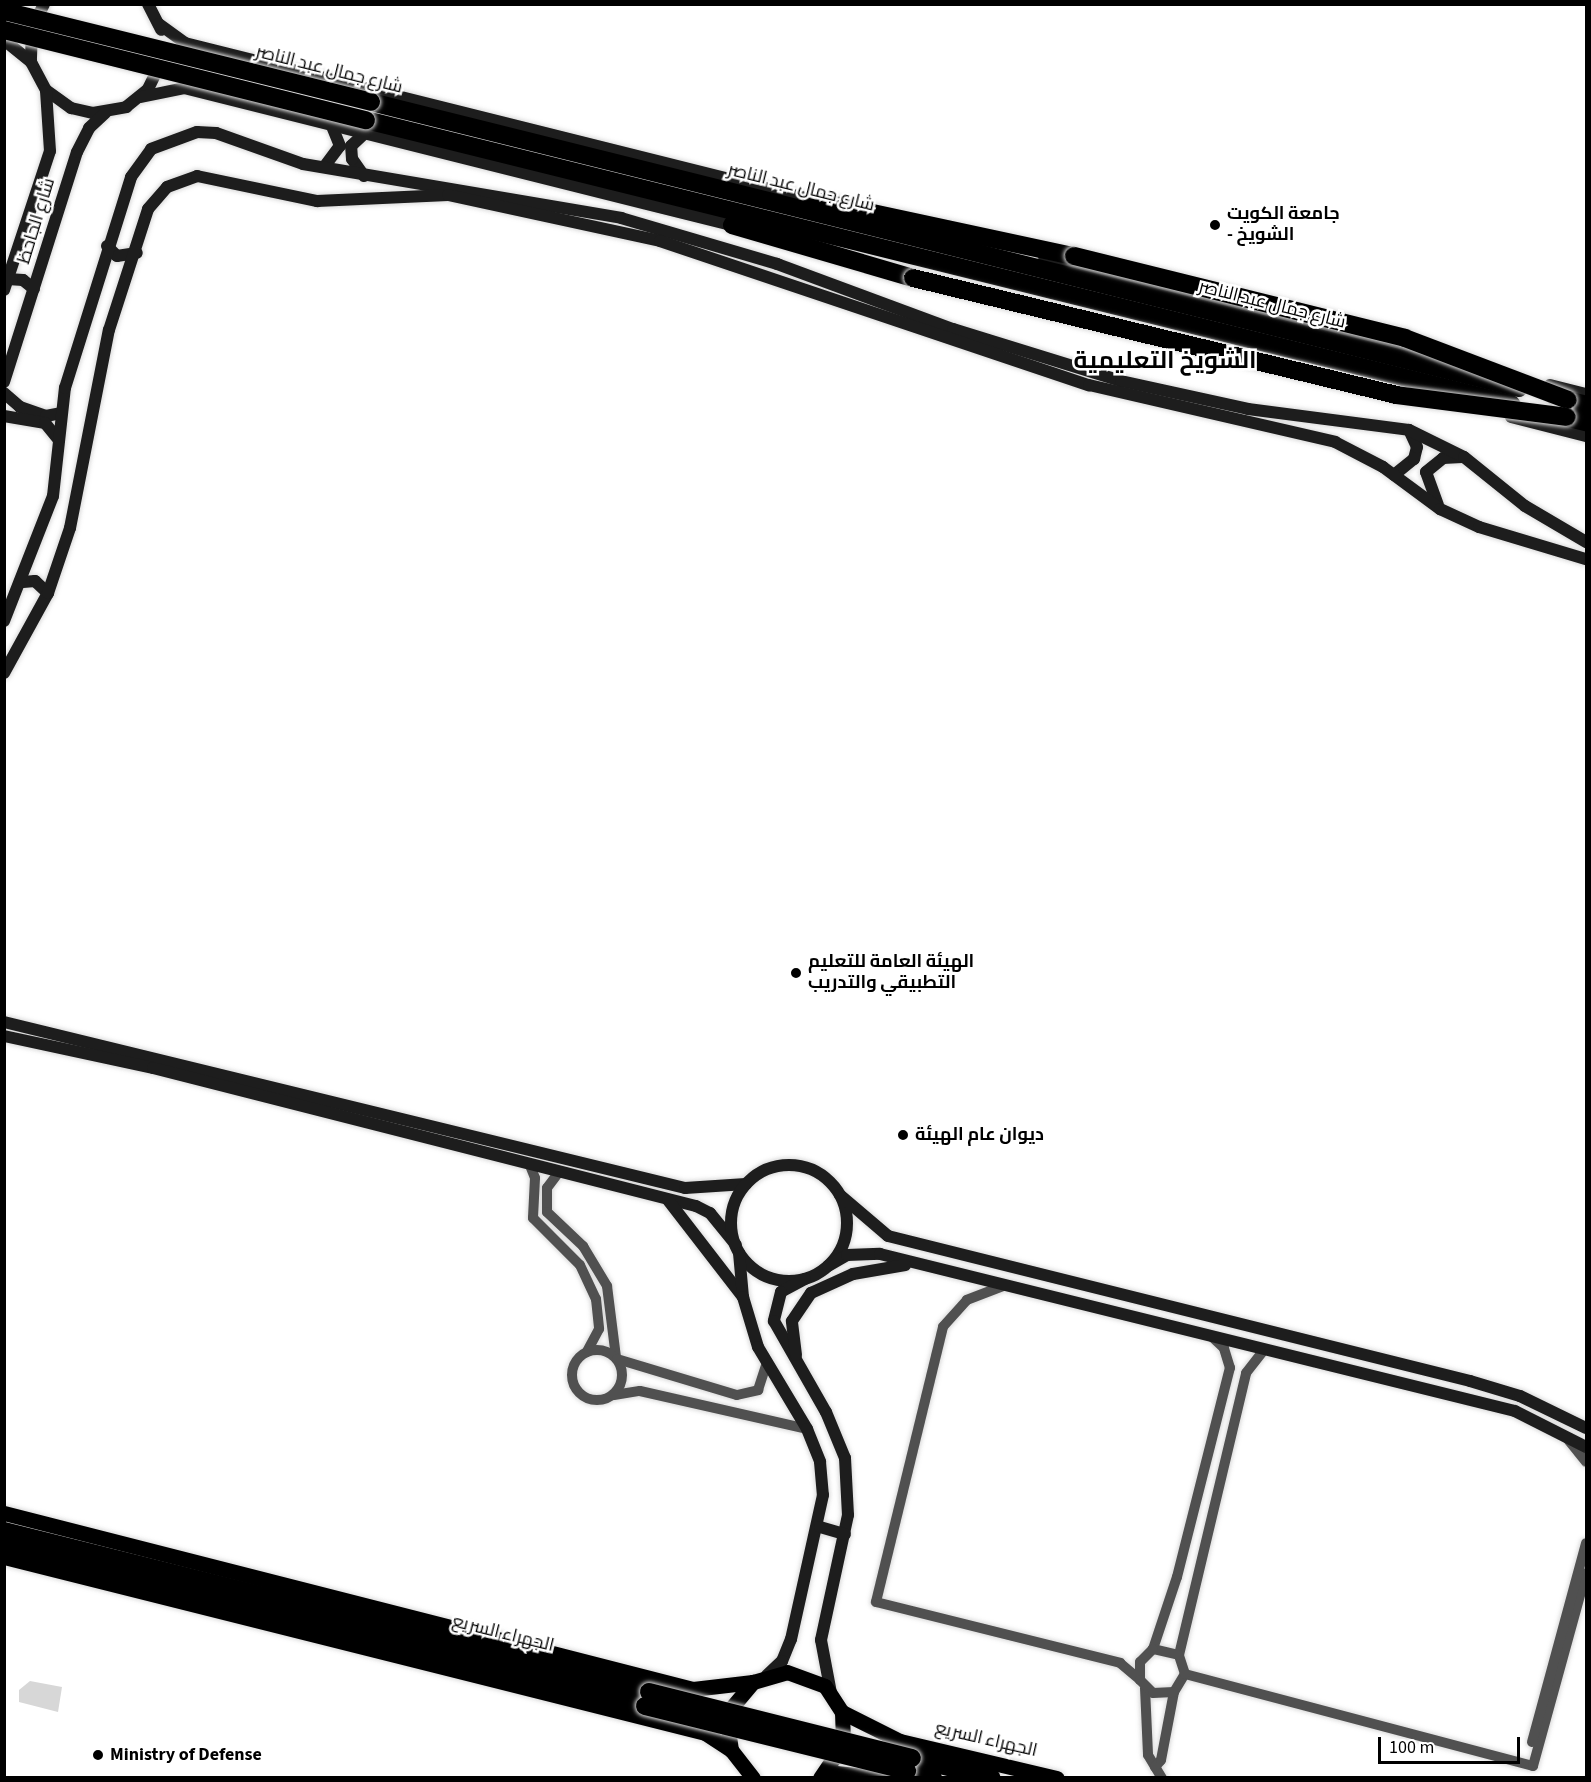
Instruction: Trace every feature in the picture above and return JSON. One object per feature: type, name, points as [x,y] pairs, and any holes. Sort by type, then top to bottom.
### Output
[{"type":"highway","name":"شارع جمال عبد الناصر","points":[[4,11],[1568,409],[1587,422]]},
{"type":"highway","name":"شارع جمال عبد الناصر","points":[[4,30],[1568,409],[1587,405]]},
{"type":"highway","points":[[808,199],[1074,256],[1405,338],[1568,409]]},
{"type":"highway","points":[[732,225],[913,278],[1396,395],[1568,409]]},
{"type":"highway","name":"الجهراء السريع","points":[[4,1531],[992,1778]]},
{"type":"highway","name":"الجهراء السريع","points":[[4,1546],[933,1778]]},
{"type":"main road","name":"الجهراء السريع","points":[[4,1513],[693,1689],[797,1673],[832,1694]]},
{"type":"main road","points":[[4,1557],[705,1733],[731,1750],[749,1776]]},
{"type":"main road","points":[[731,1750],[728,1728],[732,1707],[760,1678]]},
{"type":"main road","points":[[832,1694],[842,1712],[843,1744],[824,1775],[886,1778]]},
{"type":"main road","name":"الجهراء السريع","points":[[842,1712],[900,1741],[1057,1778]]},
{"type":"street","points":[[31,62],[32,29],[44,4]]},
{"type":"street","points":[[149,6],[159,24],[185,43],[1587,394]]},
{"type":"street","points":[[141,97],[161,63],[159,24]]},
{"type":"street","points":[[4,40],[31,62],[46,90],[71,108],[105,113],[141,97],[184,88],[1587,436]]},
{"type":"street","name":"شارع الجاحظ","points":[[6,284],[50,151],[46,90]]},
{"type":"street","name":"شارع الجاحظ","points":[[4,382],[80,144],[105,113]]},
{"type":"street","points":[[324,167],[340,146],[331,124]]},
{"type":"street","points":[[4,621],[32,562],[53,496],[62,413],[107,246],[139,162],[182,134],[216,133],[324,167],[364,176],[551,202],[790,275],[1121,381],[1248,409],[1409,430],[1464,457],[1525,506],[1587,542]]},
{"type":"street","points":[[364,176],[352,159],[351,146],[365,133]]},
{"type":"street","points":[[4,673],[48,593],[73,513],[109,330],[156,198],[182,178],[211,177],[317,201],[448,195],[628,233],[790,275]]},
{"type":"street","points":[[107,246],[117,256],[137,253]]},
{"type":"street","points":[[101,267],[120,266],[130,276]]},
{"type":"street","points":[[6,284],[23,280],[34,289]]},
{"type":"street","points":[[820,286],[951,343],[1078,382],[1335,442],[1394,475],[1440,509],[1479,527],[1587,560]]},
{"type":"street","points":[[4,393],[20,407],[46,416],[62,413]]},
{"type":"street","points":[[4,416],[45,423],[59,440]]},
{"type":"street","points":[[1394,475],[1414,459],[1417,447],[1409,430]]},
{"type":"street","points":[[1440,509],[1426,472],[1443,458],[1464,457]]},
{"type":"street","points":[[32,562],[37,572],[54,574]]},
{"type":"street","points":[[23,582],[35,581],[48,593]]},
{"type":"street","points":[[4,1022],[344,1102],[685,1188],[746,1184],[772,1168],[789,1165],[822,1176],[840,1196],[888,1236],[1487,1385],[1520,1396],[1587,1428]]},
{"type":"street","points":[[4,1036],[341,1115],[665,1197],[710,1214],[737,1249],[768,1277],[804,1279]]},
{"type":"street","points":[[341,1115],[344,1102]]},
{"type":"street","points":[[554,1156],[555,1171],[547,1188],[547,1212],[583,1246],[607,1286],[616,1358],[622,1382],[614,1395]]},
{"type":"street","points":[[529,1163],[535,1178],[533,1218],[580,1265],[596,1299],[599,1329],[587,1352],[572,1371],[575,1388],[589,1399],[640,1391],[807,1429]]},
{"type":"street","points":[[746,1184],[732,1215],[743,1296],[766,1366],[807,1429],[820,1462],[820,1527],[788,1651],[760,1678]]},
{"type":"street","points":[[828,1266],[847,1233],[840,1196]]},
{"type":"street","points":[[665,1197],[743,1296]]},
{"type":"street","points":[[813,1387],[779,1339],[774,1321],[781,1292],[828,1266],[862,1253],[1482,1402],[1515,1411],[1562,1432],[1587,1448]]},
{"type":"street","points":[[832,1694],[821,1640],[845,1534],[844,1458],[792,1346],[797,1308],[812,1293],[853,1274],[915,1264]]},
{"type":"street","points":[[1006,1287],[1014,1266]]},
{"type":"street","points":[[1006,1287],[967,1300],[943,1327],[876,1602],[1120,1663],[1154,1694],[1174,1692]]},
{"type":"street","points":[[1162,1778],[1148,1755],[1142,1684],[1149,1652],[1177,1577],[1223,1393],[1229,1360],[1212,1337]]},
{"type":"street","points":[[587,1352],[602,1350],[616,1358],[737,1395],[758,1390],[766,1366]]},
{"type":"street","points":[[1155,1767],[1161,1760],[1174,1692],[1185,1674],[1179,1655],[1246,1373],[1264,1350]]},
{"type":"street","points":[[1482,1402],[1487,1385]]},
{"type":"street","points":[[1223,1393],[1240,1398]]},
{"type":"street","points":[[1515,1411],[1520,1396]]},
{"type":"street","points":[[1562,1432],[1587,1462]]},
{"type":"street","points":[[820,1527],[845,1534]]},
{"type":"street","points":[[1529,1765],[1587,1543]]},
{"type":"street","points":[[1529,1765],[1587,1573]]},
{"type":"street","points":[[1120,1663],[1149,1652],[1179,1655]]},
{"type":"street","points":[[1185,1674],[1529,1765]]},
{"type":"shaded area","points":[[30,1681],[62,1687],[58,1712],[19,1702],[19,1690]]},
{"type":"place","name":"جامعة الكويت - الشويخ","points":[[1215,225]]},
{"type":"place","name":"الهيئة العامة للتعليم التطبيقي والتدريب","points":[[796,973]]},
{"type":"place","name":"ديوان عام الهيئة","points":[[903,1135]]},
{"type":"place","name":"Ministry of Defense","points":[[98,1755]]},
{"type":"district","name":"الشويخ التعليمية","points":[[1165,361]]}]
